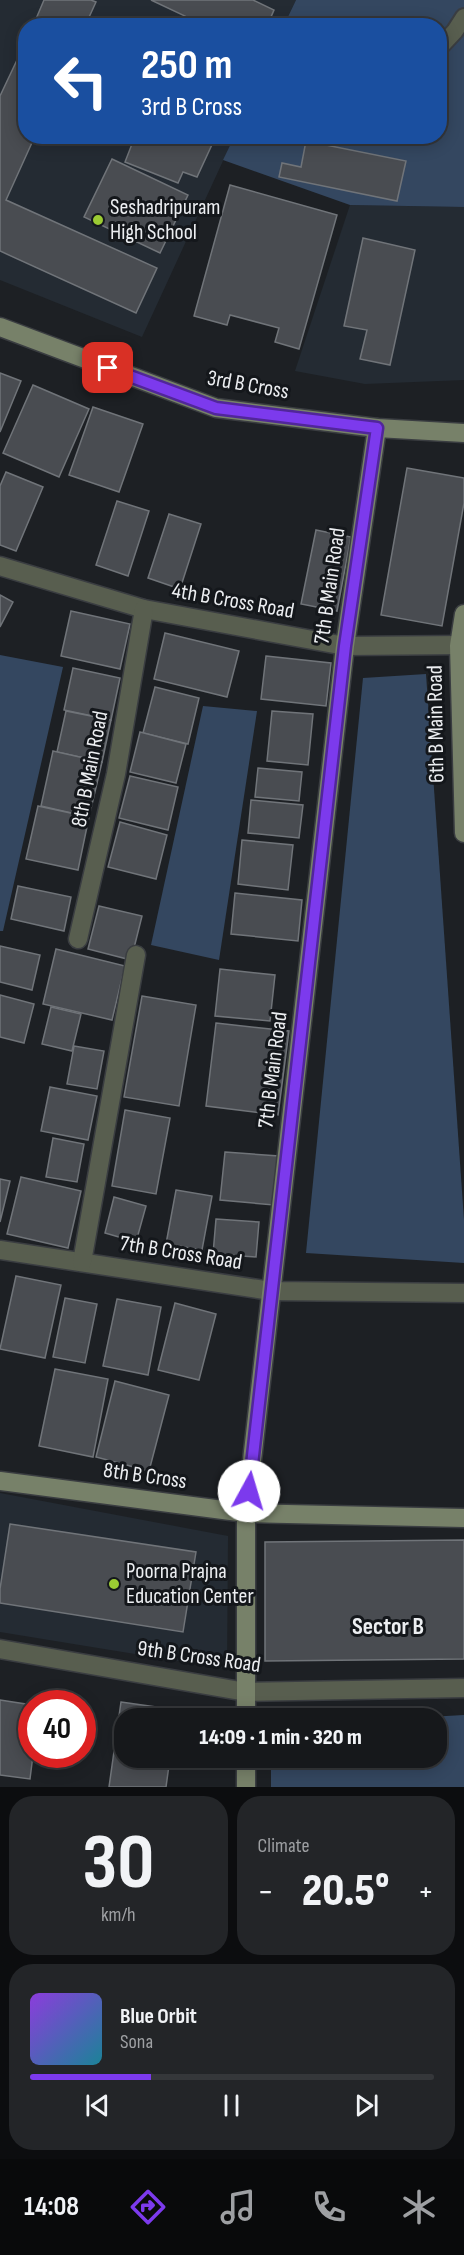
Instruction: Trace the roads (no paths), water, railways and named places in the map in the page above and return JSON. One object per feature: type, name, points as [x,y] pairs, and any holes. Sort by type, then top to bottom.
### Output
[{"type":"street","name":"3rd B Cross","points":[[0,327],[216,408],[377,428],[464,433]]},
{"type":"street","name":"7th B Main Road","points":[[246,1708],[246,1513],[345,646],[377,428]]},
{"type":"street","name":"4th B Cross Road","points":[[0,566],[144,609],[345,646],[462,645]]},
{"type":"street","name":"8th B Main Road","points":[[78,939],[116,774],[144,609]]},
{"type":"street","name":"6th B Main Road","points":[[464,614],[462,645],[464,833]]},
{"type":"street","points":[[82,1262],[136,955]]},
{"type":"street","name":"7th B Cross Road","points":[[0,1250],[272,1291],[464,1293]]},
{"type":"street","name":"8th B Cross","points":[[0,1481],[246,1513],[464,1518]]},
{"type":"street","name":"9th B Cross Road","points":[[0,1649],[246,1692],[464,1688]]},
{"type":"street","points":[[246,1768],[246,1787]]},
{"type":"lane","points":[[447,40],[464,17]]},
{"type":"place","name":"Seshadripuram High School","points":[[98,220]]},
{"type":"place","name":"Poorna Prajna Education Center","points":[[114,1584]]},
{"type":"district","name":"Sector B","points":[[388,1626]]}]
